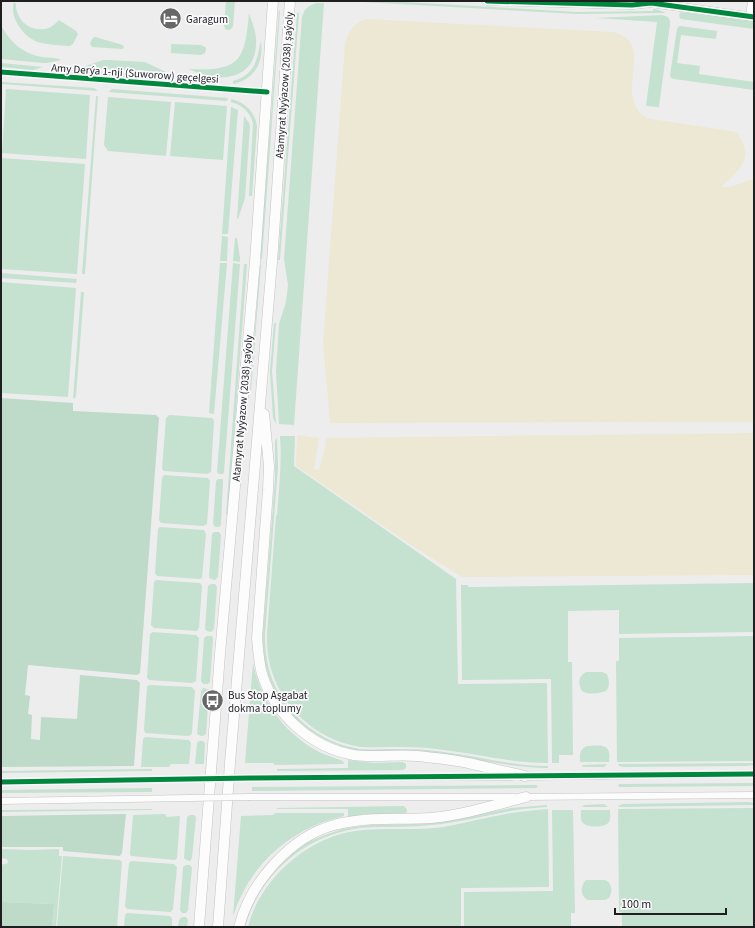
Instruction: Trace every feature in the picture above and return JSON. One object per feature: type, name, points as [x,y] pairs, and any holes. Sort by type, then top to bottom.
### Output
[{"type":"main road","name":"Atamyrat Nyýazow (2038) şaýoly","points":[[199,927],[220,654],[255,262],[274,1]]},
{"type":"main road","name":"Atamyrat Nyýazow (2038) şaýoly","points":[[218,927],[272,262],[290,1]]},
{"type":"main road","points":[[262,390],[269,474],[257,638],[262,674],[267,687],[278,706],[293,724],[304,733],[330,748],[341,752],[366,756],[416,756],[449,760],[525,776]]},
{"type":"main road","points":[[239,927],[252,894],[273,864],[288,850],[324,828],[357,820],[416,819],[448,816],[526,797]]},
{"type":"street","points":[[487,1],[632,5],[643,2],[752,17],[752,1]]},
{"type":"street","name":"Amy Derýa 1-nji (Suworow) geçelgesi","points":[[1,72],[267,92]]},
{"type":"street","points":[[1,782],[251,778],[754,774]]},
{"type":"street","points":[[1,801],[250,797],[754,795]]},
{"type":"green space","points":[[226,1],[235,1],[233,26],[229,30],[225,29],[224,25]]},
{"type":"green space","points":[[345,1],[387,1],[577,12],[653,11],[653,9],[666,13],[577,14]]},
{"type":"green space","points":[[14,2],[16,4],[19,16],[26,25],[37,29],[43,29],[49,28],[59,20],[76,31],[78,34],[73,44],[70,46],[45,44],[26,35],[14,16]]},
{"type":"green space","points":[[317,3],[324,3],[294,425],[279,424],[276,371],[279,324],[286,302],[288,285],[284,259],[302,17],[307,8]]},
{"type":"green space","points":[[279,10],[262,259],[260,259]]},
{"type":"green space","points":[[681,12],[754,21],[754,29],[681,19],[679,15]]},
{"type":"green space","points":[[249,13],[255,32],[256,44],[255,54],[247,68],[233,76],[225,77],[207,76],[189,69],[219,68],[229,65],[237,60],[242,52],[245,42]]},
{"type":"green space","points":[[297,13],[299,13],[280,260],[278,260]]},
{"type":"green space","points":[[662,15],[668,17],[670,24],[659,107],[646,106],[657,22],[596,18]]},
{"type":"green space","points":[[1,25],[12,41],[23,50],[42,57],[61,60],[43,63],[1,59]]},
{"type":"green space","points":[[680,26],[717,31],[716,39],[681,35],[677,63],[700,66],[699,74],[754,82],[754,90],[671,78],[670,75],[677,29]]},
{"type":"green space","points":[[94,37],[123,45],[124,48],[92,47],[90,44]]},
{"type":"green space","points":[[261,42],[261,56],[256,69],[247,79],[233,84],[233,81],[250,72],[257,57]]},
{"type":"green space","points":[[171,44],[201,45],[206,49],[205,53],[201,55],[171,53]]},
{"type":"green space","points":[[103,60],[145,62],[168,73],[83,67]]},
{"type":"green space","points":[[1,63],[43,67],[33,70],[1,67]]},
{"type":"green space","points":[[78,70],[171,77],[170,80],[80,74]]},
{"type":"green space","points":[[1,82],[94,88],[98,91],[1,84]]},
{"type":"green space","points":[[6,89],[90,95],[86,159],[2,153]]},
{"type":"green space","points":[[112,89],[228,98],[227,101],[108,92]]},
{"type":"green space","points":[[96,96],[98,96],[85,274],[82,274]]},
{"type":"green space","points":[[108,97],[171,102],[166,156],[108,151],[104,145]]},
{"type":"green space","points":[[231,99],[245,105],[252,112],[256,121],[257,126],[252,196],[249,196],[253,123],[248,112],[239,105],[231,102]]},
{"type":"green space","points":[[175,102],[227,106],[223,160],[170,156]]},
{"type":"green space","points":[[231,107],[238,110],[228,234],[222,234]]},
{"type":"green space","points":[[244,116],[250,126],[245,198],[237,219]]},
{"type":"green space","points":[[1,158],[85,164],[77,274],[1,269]]},
{"type":"green space","points":[[222,236],[228,237],[227,261],[220,261]]},
{"type":"green space","points":[[235,238],[237,238],[240,262],[233,261]]},
{"type":"green space","points":[[220,263],[227,263],[214,414],[209,413]]},
{"type":"green space","points":[[233,263],[240,264],[224,472],[223,474],[219,474],[217,472]]},
{"type":"green space","points":[[244,264],[247,264],[228,515],[226,515]]},
{"type":"green space","points":[[260,265],[261,265],[250,390]]},
{"type":"green space","points":[[1,273],[77,279],[76,283],[1,278]]},
{"type":"green space","points":[[1,282],[76,288],[68,397],[1,393]]},
{"type":"green space","points":[[81,292],[84,292],[76,396],[73,399]]},
{"type":"green space","points":[[274,323],[276,323],[272,371],[276,424],[273,418],[270,371]]},
{"type":"green space","points":[[1,398],[73,403],[73,411],[156,415],[159,418],[140,673],[137,675],[28,665],[25,695],[30,696],[28,714],[32,715],[31,739],[40,740],[41,717],[77,719],[80,675],[137,680],[140,683],[134,766],[1,767]]},
{"type":"green space","points":[[169,415],[212,418],[214,421],[211,472],[207,474],[164,471],[162,469],[166,418]]},
{"type":"green space","points":[[280,436],[295,436],[294,466],[456,579],[458,684],[547,683],[548,763],[506,760],[430,748],[361,747],[344,743],[327,736],[312,727],[299,716],[288,703],[272,672],[267,644],[280,476]]},
{"type":"green space","points":[[277,438],[278,467],[265,644],[270,673],[276,688],[293,713],[304,724],[317,733],[345,746],[360,749],[430,750],[534,766],[548,766],[548,768],[510,765],[454,755],[359,751],[335,744],[320,737],[306,728],[283,704],[268,674],[263,646],[275,479],[275,441]]},
{"type":"green space","points":[[164,475],[208,478],[210,481],[207,524],[203,526],[161,523],[159,520],[162,478]]},
{"type":"green space","points":[[218,479],[223,479],[221,525],[219,527],[215,527],[213,524],[216,481]]},
{"type":"green space","points":[[160,527],[204,530],[206,534],[202,578],[157,576],[155,573],[158,529]]},
{"type":"green space","points":[[214,532],[219,532],[221,535],[218,577],[215,580],[209,577],[212,534]]},
{"type":"green space","points":[[156,580],[200,583],[202,586],[199,628],[197,631],[154,628],[151,625],[154,582]]},
{"type":"green space","points":[[754,583],[754,632],[619,634],[619,610],[568,611],[568,662],[572,662],[573,755],[559,755],[559,763],[552,763],[551,679],[462,680],[461,585],[468,585],[468,587]]},
{"type":"green space","points":[[215,584],[217,587],[214,629],[211,632],[205,629],[208,586]]},
{"type":"green space","points":[[153,632],[196,635],[199,638],[196,681],[192,683],[149,680],[147,678],[150,634]]},
{"type":"green space","points":[[207,636],[212,636],[213,639],[210,682],[208,684],[203,684],[201,681],[204,638]]},
{"type":"green space","points":[[754,636],[754,761],[617,762],[616,661],[619,661],[619,638]]},
{"type":"green space","points":[[253,663],[256,676],[267,700],[274,712],[291,732],[312,748],[323,754],[343,761],[344,764],[275,765],[273,763],[245,763]]},
{"type":"green space","points":[[586,672],[602,672],[607,674],[609,687],[607,690],[594,694],[582,691],[580,686],[580,678]]},
{"type":"green space","points":[[149,685],[192,687],[195,691],[191,735],[145,733],[147,687]]},
{"type":"green space","points":[[203,688],[209,691],[206,734],[202,736],[197,734],[201,691]]},
{"type":"green space","points":[[145,737],[189,740],[191,743],[189,764],[171,764],[169,767],[141,767],[143,739]]},
{"type":"green space","points":[[199,741],[203,741],[205,743],[204,764],[195,764],[197,743]]},
{"type":"green space","points":[[587,746],[606,747],[609,753],[609,762],[580,762],[581,751]]},
{"type":"green space","points":[[348,760],[374,763],[403,762],[406,764],[406,768],[403,770],[277,771],[277,769],[348,768]]},
{"type":"green space","points":[[754,763],[754,765],[745,766],[623,767],[619,766],[618,764]]},
{"type":"green space","points":[[607,764],[604,767],[583,767],[582,765]]},
{"type":"green space","points":[[152,769],[152,771],[1,773],[1,771]]},
{"type":"green space","points":[[754,783],[754,786],[619,787],[618,785],[619,784]]},
{"type":"green space","points":[[538,786],[536,788],[252,791],[252,787]]},
{"type":"green space","points":[[152,788],[152,792],[1,793],[1,790]]},
{"type":"green space","points":[[754,803],[754,805],[618,807],[623,804]]},
{"type":"green space","points":[[604,804],[608,807],[582,807],[584,805]]},
{"type":"green space","points":[[547,805],[547,807],[516,810],[442,824],[354,829],[317,841],[285,862],[272,876],[261,891],[245,927],[243,927],[250,906],[272,871],[293,852],[310,841],[342,829],[354,827],[442,822],[511,808]]},
{"type":"green space","points":[[403,806],[407,812],[403,814],[366,814],[348,817],[348,809],[277,809],[277,808]]},
{"type":"green space","points":[[754,808],[754,927],[622,927],[622,912],[619,912],[618,809]]},
{"type":"green space","points":[[548,809],[549,887],[461,888],[461,927],[248,927],[254,909],[274,877],[303,852],[320,842],[337,835],[366,830],[443,827],[512,813]]},
{"type":"green space","points":[[1,810],[152,810],[1,812]]},
{"type":"green space","points":[[552,810],[573,810],[575,913],[571,913],[571,927],[464,927],[464,892],[553,891]]},
{"type":"green space","points":[[581,810],[610,810],[610,821],[607,824],[600,826],[584,824],[581,821]]},
{"type":"green space","points":[[275,813],[344,813],[344,816],[315,825],[289,840],[277,849],[257,870],[248,883],[238,902],[233,916],[241,816],[273,815]]},
{"type":"green space","points":[[126,814],[122,853],[120,856],[63,851],[63,847],[1,847],[1,816]]},
{"type":"green space","points":[[165,814],[167,817],[180,816],[177,858],[175,860],[131,856],[133,815]]},
{"type":"green space","points":[[194,815],[196,817],[192,858],[190,861],[184,858],[187,817]]},
{"type":"green space","points":[[1,849],[59,849],[59,856],[62,856],[56,927],[52,927],[54,904],[1,902],[1,865],[8,863],[7,859],[1,858]]},
{"type":"green space","points":[[63,856],[120,860],[122,862],[117,927],[57,927]]},
{"type":"green space","points":[[131,861],[174,864],[177,867],[173,909],[171,912],[127,909],[125,906],[129,863]]},
{"type":"green space","points":[[190,865],[192,868],[188,910],[186,913],[182,913],[180,910],[183,867]]},
{"type":"green space","points":[[586,880],[607,881],[611,888],[609,898],[605,900],[588,900],[585,898],[582,893],[582,888]]},
{"type":"green space","points":[[1,902],[54,904],[52,927],[1,927]]},
{"type":"green space","points":[[127,913],[170,916],[172,919],[172,927],[124,927],[125,915]]},
{"type":"green space","points":[[182,917],[186,917],[188,920],[187,927],[178,927],[179,920]]},
{"type":"sand","points":[[366,19],[613,32],[623,36],[633,47],[634,63],[632,96],[639,112],[647,118],[737,132],[742,140],[746,155],[742,165],[721,187],[730,187],[754,179],[754,422],[330,423],[323,343],[345,44],[352,28],[358,22]]},
{"type":"sand","points":[[754,433],[754,575],[462,577],[414,547],[296,466],[297,435],[319,438],[314,469],[319,470],[326,438]]},
{"type":"cycle path","points":[[487,1],[632,5],[651,3],[754,17]]},
{"type":"cycle path","points":[[1,72],[267,92]]},
{"type":"cycle path","points":[[1,782],[251,778],[754,774]]},
{"type":"place","name":"Garagum","points":[[170,19]]},
{"type":"place","name":"Bus Stop Aşgabat dokma toplumy","points":[[212,701]]}]
